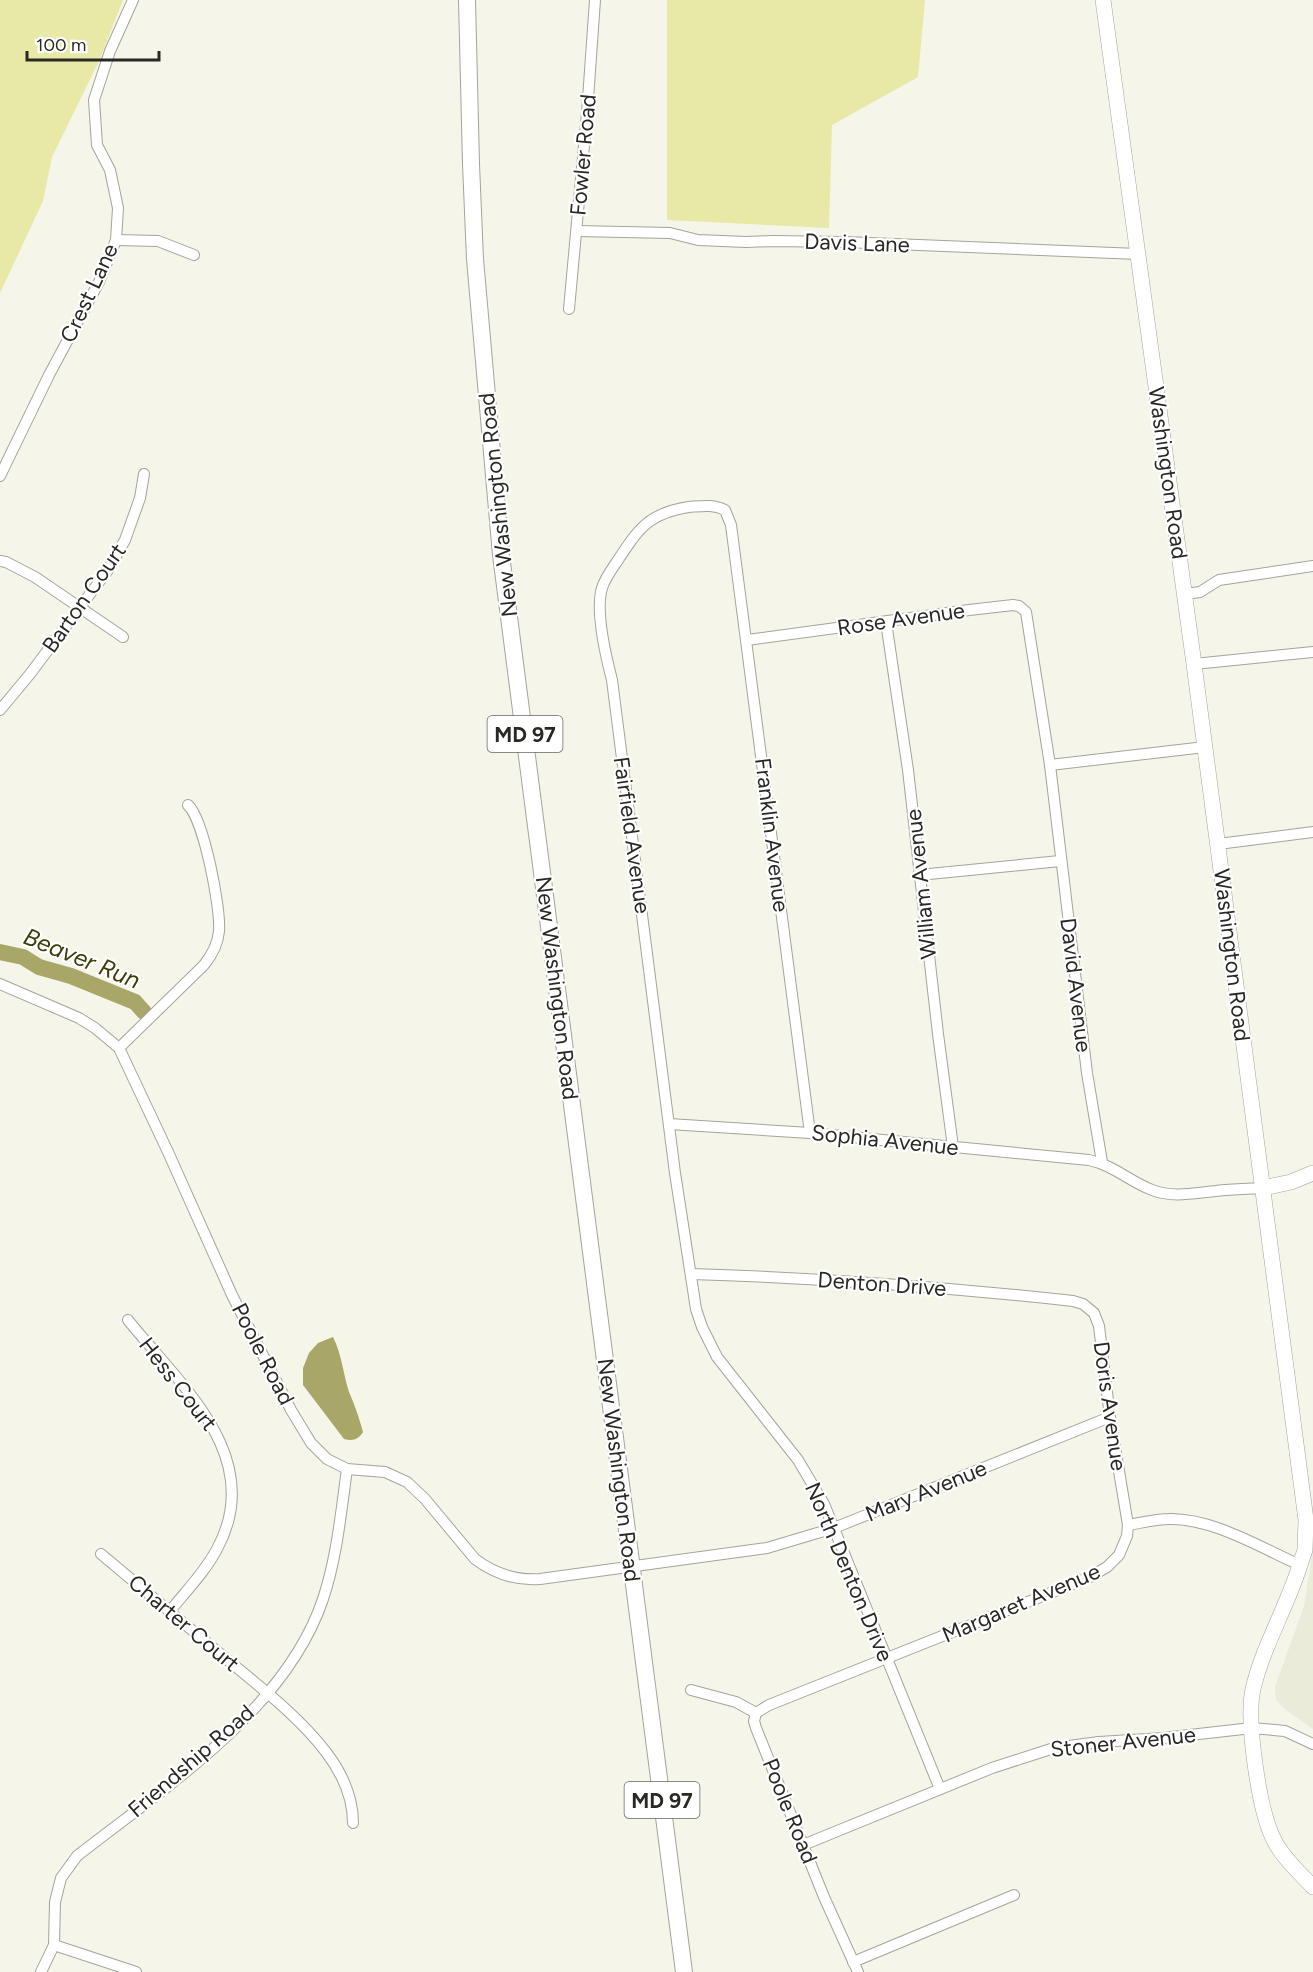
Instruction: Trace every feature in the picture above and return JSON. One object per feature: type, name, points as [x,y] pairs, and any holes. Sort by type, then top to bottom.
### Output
[{"type":"main road","name":"New Washington Road","points":[[467,0],[475,258],[501,555],[684,1972]]},
{"type":"main road","name":"Washington Road","points":[[1103,0],[1185,594],[1263,1188],[1308,1496],[1307,1535],[1300,1565],[1256,1679],[1251,1703],[1252,1728],[1260,1797],[1269,1830],[1284,1856],[1313,1887]]},
{"type":"main road","points":[[1263,1188],[1291,1182],[1313,1173]]},
{"type":"main road","points":[[1300,1565],[1313,1549]]},
{"type":"street","name":"Crest Lane","points":[[0,476],[49,375],[99,282],[116,240],[118,208],[110,170],[97,145],[94,100],[110,51],[132,0]]},
{"type":"street","name":"Fowler Road","points":[[569,309],[595,0]]},
{"type":"street","name":"Davis Lane","points":[[577,231],[670,233],[698,240],[746,242],[772,240],[844,242],[1138,254]]},
{"type":"street","points":[[116,240],[158,241],[194,255]]},
{"type":"street","name":"Barton Court","points":[[0,710],[108,570],[126,540],[140,498],[144,474]]},
{"type":"street","name":"Fairfield Avenue","points":[[691,1274],[600,599],[605,579],[629,543],[645,525],[661,513],[705,506],[719,507],[729,516],[734,538]]},
{"type":"street","name":"Franklin Avenue","points":[[734,538],[810,1133]]},
{"type":"street","points":[[0,561],[35,578],[123,637]]},
{"type":"street","points":[[1185,594],[1200,592],[1219,580],[1313,566]]},
{"type":"street","name":"Rose Avenue","points":[[747,640],[969,610],[1019,606],[1026,612],[1031,639]]},
{"type":"street","name":"William Avenue","points":[[886,622],[908,770],[953,1147]]},
{"type":"street","name":"David Avenue","points":[[1031,639],[1050,765],[1087,1073],[1102,1162]]},
{"type":"street","points":[[1194,664],[1313,652]]},
{"type":"street","points":[[1050,765],[1205,747]]},
{"type":"street","points":[[118,1048],[204,965],[218,941],[218,906],[206,848],[195,813],[188,805]]},
{"type":"street","points":[[1218,844],[1313,832]]},
{"type":"street","points":[[919,875],[1060,861]]},
{"type":"street","name":"Poole Road","points":[[0,984],[79,1018],[95,1028],[118,1048],[168,1152],[232,1295],[291,1410],[311,1443],[327,1459],[347,1469],[385,1472],[407,1482],[425,1499],[475,1559],[507,1577],[531,1580],[632,1567]]},
{"type":"street","name":"Sophia Avenue","points":[[669,1124],[810,1133],[1062,1156],[1102,1162]]},
{"type":"street","points":[[1102,1162],[1151,1190],[1165,1194],[1263,1188]]},
{"type":"street","name":"Denton Drive","points":[[691,1274],[792,1277],[1073,1301]]},
{"type":"street","name":"North Denton Drive","points":[[691,1274],[696,1310],[710,1344],[734,1380],[798,1460],[824,1504],[940,1789]]},
{"type":"street","name":"Doris Avenue","points":[[1073,1301],[1083,1304],[1094,1313],[1099,1326],[1110,1417],[1128,1525]]},
{"type":"street","name":"Hess Court","points":[[128,1320],[208,1418],[224,1449],[232,1480],[230,1511],[221,1542],[210,1562],[170,1611]]},
{"type":"street","name":"Mary Avenue","points":[[632,1567],[767,1548],[834,1528],[1110,1417]]},
{"type":"street","name":"Friendship Road","points":[[41,1972],[54,1945],[55,1902],[61,1878],[72,1862],[194,1764],[233,1729],[268,1694],[305,1640],[322,1600],[335,1548],[347,1469]]},
{"type":"street","points":[[1128,1525],[1163,1519],[1193,1521],[1229,1533],[1300,1565]]},
{"type":"street","name":"Margaret Avenue","points":[[756,1713],[769,1705],[1100,1572],[1119,1555],[1127,1536],[1128,1525]]},
{"type":"street","name":"Charter Court","points":[[101,1554],[268,1694],[315,1739],[334,1763],[349,1794],[353,1823]]},
{"type":"street","points":[[691,1690],[736,1702],[756,1713]]},
{"type":"street","name":"Poole Road","points":[[756,1713],[754,1721],[756,1728],[824,1897],[855,1967]]},
{"type":"street","name":"Stoner Avenue","points":[[803,1845],[992,1768],[1053,1748],[1252,1728],[1285,1731],[1313,1744]]},
{"type":"street","points":[[855,1967],[1014,1895]]},
{"type":"street","points":[[54,1945],[136,1972]]},
{"type":"shaded area","points":[[333,1337],[363,1432],[353,1440],[344,1439],[303,1385],[303,1368],[309,1353],[318,1343]]},
{"type":"shaded area","points":[[1313,1549],[1313,1729],[1276,1700],[1275,1687],[1304,1606]]},
{"type":"green space","points":[[0,0],[123,0],[99,61],[52,157],[43,201],[0,293]]},
{"type":"green space","points":[[667,0],[925,0],[918,77],[832,125],[829,228],[667,220]]},
{"type":"waterway","name":"Beaver Run","points":[[0,952],[23,957],[39,967],[71,976],[135,1002],[144,1012]]}]
